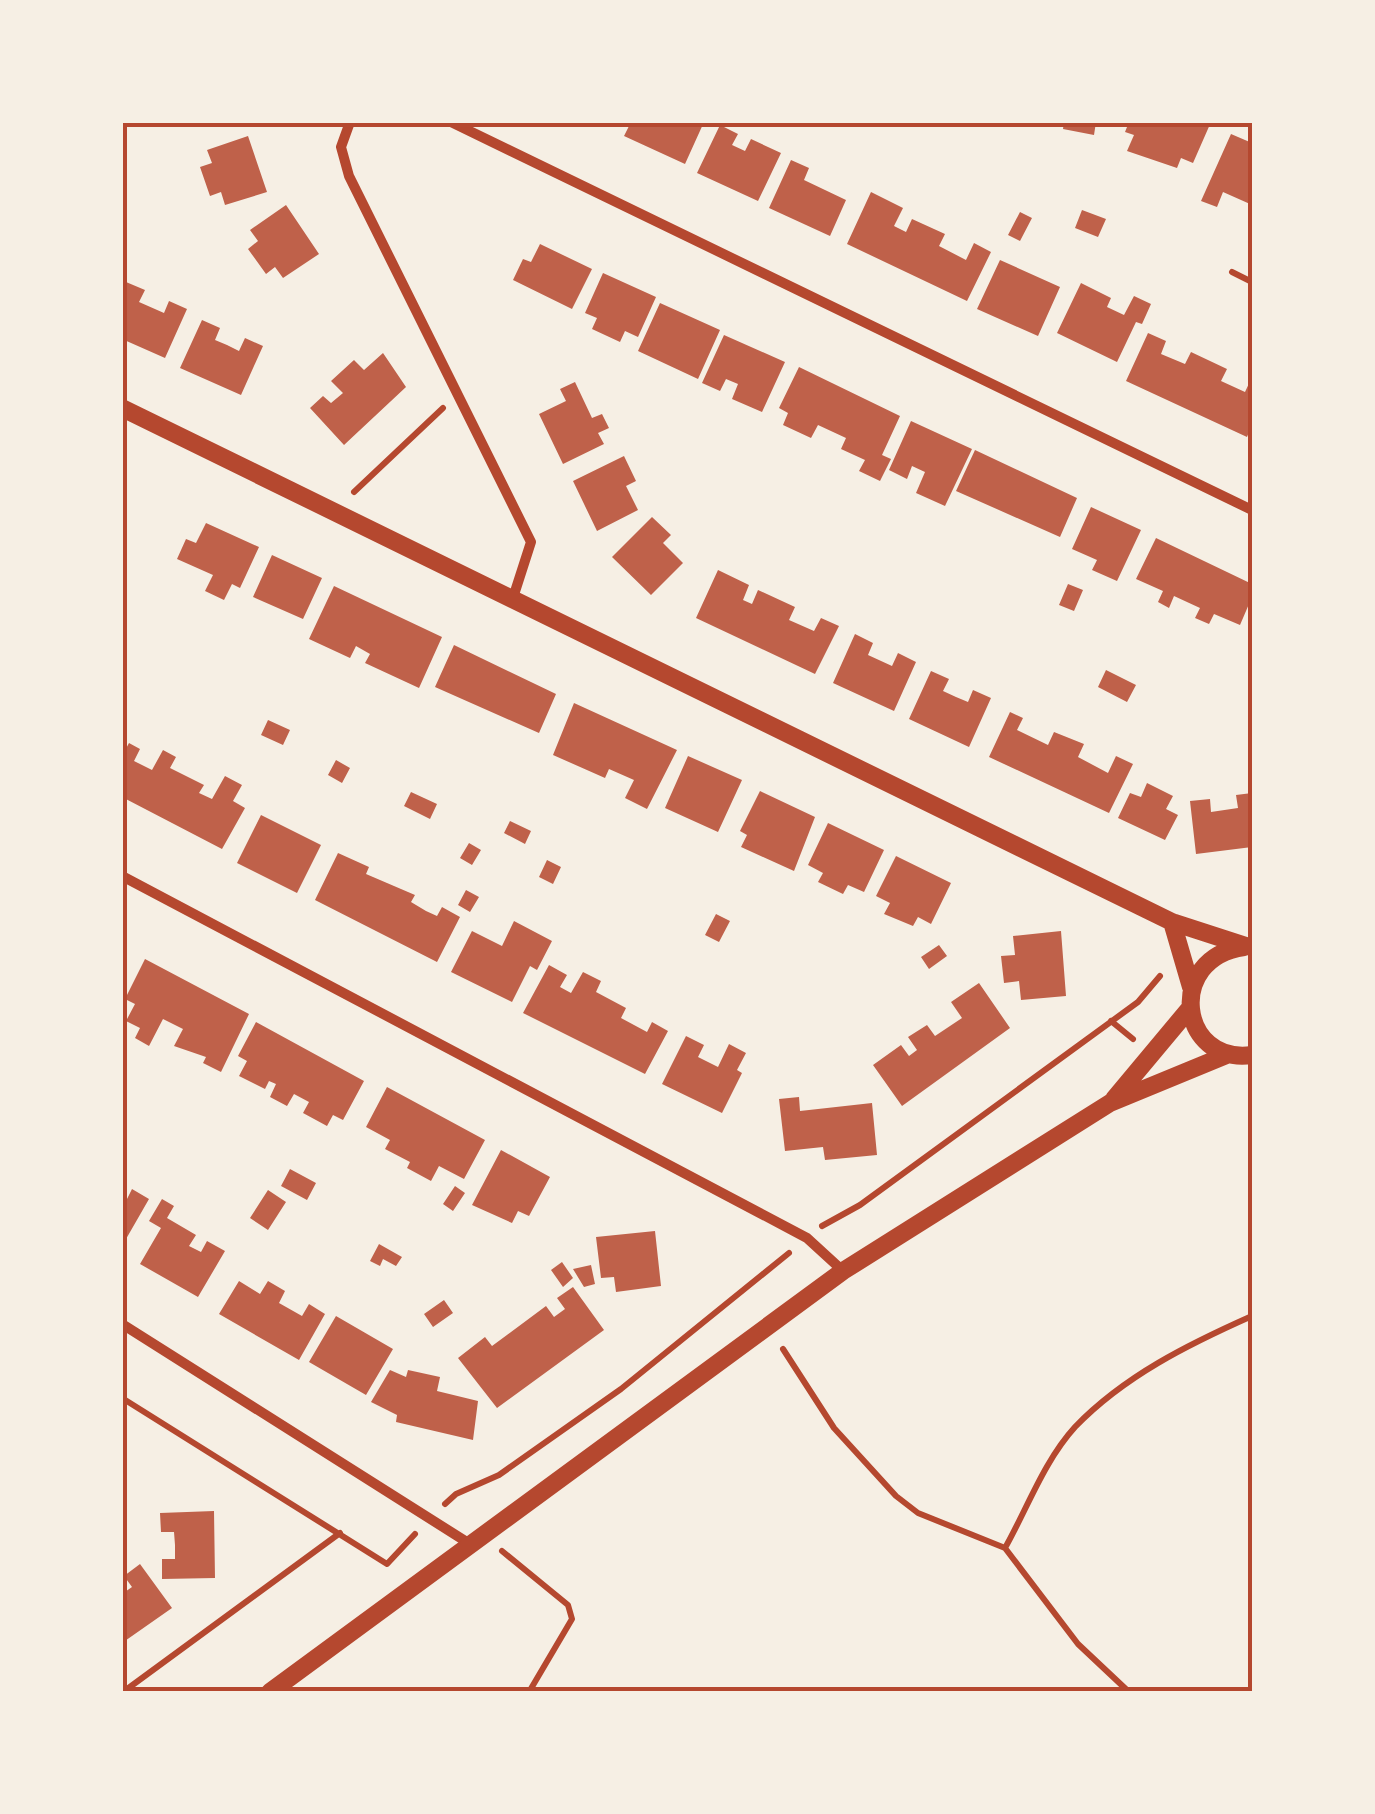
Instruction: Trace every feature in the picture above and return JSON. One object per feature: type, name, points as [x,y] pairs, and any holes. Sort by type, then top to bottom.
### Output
[{"type":"street","points":[[350,122],[340,148],[349,176],[531,542],[512,602]]},
{"type":"street","points":[[451,122],[1252,510]]},
{"type":"street","points":[[122,408],[1172,922],[1249,947]]},
{"type":"street","points":[[122,876],[807,1238],[843,1271]]},
{"type":"street","points":[[1172,922],[1192,988],[1190,1008],[1198,1031],[1244,1057]]},
{"type":"street","points":[[1192,988],[1212,958],[1249,947]]},
{"type":"street","points":[[1110,1103],[1190,1008]]},
{"type":"street","points":[[270,1692],[843,1271],[1110,1103],[1244,1057]]},
{"type":"street","points":[[122,1324],[430,1519],[476,1540]]},
{"type":"path","points":[[1232,272],[1252,282]]},
{"type":"path","points":[[333,512],[458,393]]},
{"type":"path","points":[[122,1398],[387,1564],[456,1494],[500,1476],[621,1389],[807,1238],[860,1205],[1138,1002],[1160,979],[1162,953],[1180,948]]},
{"type":"path","points":[[1005,1548],[1074,1429],[1130,1381],[1197,1341],[1252,1316]]},
{"type":"path","points":[[767,1325],[834,1428],[896,1496],[918,1514],[1005,1548],[1078,1644],[1129,1692]]},
{"type":"path","points":[[123,1692],[340,1533]]},
{"type":"path","points":[[476,1540],[568,1605],[572,1619],[529,1692]]},
{"type":"building","points":[[631,122],[704,122],[685,164],[624,136]]},
{"type":"building","points":[[1064,122],[1096,122],[1094,135],[1063,129]]},
{"type":"building","points":[[1129,122],[1211,122],[1193,163],[1181,158],[1177,168],[1127,151],[1134,135],[1125,132]]},
{"type":"building","points":[[720,125],[738,134],[732,145],[745,151],[751,139],[781,153],[758,201],[697,173]]},
{"type":"building","points":[[1231,134],[1252,143],[1252,198],[1250,204],[1223,192],[1217,207],[1201,201]]},
{"type":"building","points":[[248,136],[267,192],[225,205],[221,192],[210,196],[200,167],[212,163],[207,150]]},
{"type":"building","points":[[791,160],[809,168],[804,180],[846,200],[830,236],[769,208]]},
{"type":"building","points":[[871,192],[903,208],[894,226],[906,232],[912,219],[945,234],[939,246],[966,260],[974,243],[991,252],[967,301],[847,244]]},
{"type":"building","points":[[286,205],[319,254],[283,278],[275,267],[266,274],[248,249],[258,241],[250,230]]},
{"type":"building","points":[[1082,210],[1106,219],[1098,237],[1075,228]]},
{"type":"building","points":[[1020,212],[1032,218],[1020,241],[1008,235]]},
{"type":"building","points":[[540,244],[592,269],[572,309],[513,280],[523,259],[531,262]]},
{"type":"building","points":[[1000,260],[1060,287],[1038,336],[977,309]]},
{"type":"building","points":[[603,273],[656,297],[638,337],[625,331],[620,342],[592,329],[597,318],[585,313]]},
{"type":"building","points":[[126,282],[145,290],[139,302],[164,313],[169,301],[187,309],[165,358],[122,339]]},
{"type":"building","points":[[1081,283],[1111,298],[1107,307],[1124,315],[1134,296],[1151,304],[1142,324],[1136,322],[1117,362],[1057,333]]},
{"type":"building","points":[[660,303],[720,330],[698,379],[638,351]]},
{"type":"building","points":[[202,320],[220,328],[215,340],[239,351],[245,338],[263,346],[241,395],[180,368]]},
{"type":"building","points":[[1148,333],[1166,341],[1161,354],[1185,364],[1191,352],[1227,369],[1221,381],[1245,392],[1252,377],[1252,425],[1247,437],[1126,381]]},
{"type":"building","points":[[724,335],[785,362],[762,412],[732,399],[738,384],[726,379],[720,391],[702,383]]},
{"type":"building","points":[[383,353],[406,387],[344,445],[310,408],[323,396],[331,403],[343,393],[331,381],[354,360],[364,370]]},
{"type":"building","points":[[799,367],[900,416],[882,455],[891,459],[880,481],[859,471],[865,460],[841,449],[846,438],[818,425],[811,438],[783,425],[788,413],[779,408]]},
{"type":"building","points":[[575,382],[592,418],[602,414],[609,428],[598,433],[604,444],[563,464],[539,414],[566,401],[560,389]]},
{"type":"building","points":[[911,421],[972,449],[945,506],[916,493],[925,472],[912,466],[907,479],[889,470]]},
{"type":"building","points":[[975,450],[1077,498],[1060,537],[956,491]]},
{"type":"building","points":[[624,456],[636,481],[626,486],[638,510],[597,531],[573,481]]},
{"type":"building","points":[[1091,507],[1141,530],[1117,581],[1092,570],[1097,560],[1072,549]]},
{"type":"building","points":[[652,517],[671,535],[663,543],[683,563],[651,595],[612,557]]},
{"type":"building","points":[[206,523],[259,547],[240,588],[232,584],[224,600],[205,591],[213,575],[177,559],[186,539],[196,543]]},
{"type":"building","points":[[1156,538],[1252,584],[1252,597],[1240,625],[1214,614],[1209,624],[1195,618],[1200,608],[1174,596],[1169,608],[1158,602],[1163,591],[1136,579]]},
{"type":"building","points":[[272,555],[322,578],[303,619],[253,597]]},
{"type":"building","points":[[718,570],[749,585],[743,600],[752,604],[758,590],[795,607],[789,620],[814,631],[821,618],[839,626],[815,674],[696,618]]},
{"type":"building","points":[[1068,584],[1083,590],[1074,611],[1059,605]]},
{"type":"building","points":[[334,586],[442,637],[419,688],[365,663],[370,654],[356,646],[350,658],[309,639]]},
{"type":"building","points":[[855,634],[873,643],[868,655],[892,666],[898,653],[916,662],[894,711],[833,683]]},
{"type":"building","points":[[454,645],[556,694],[539,733],[435,687]]},
{"type":"building","points":[[1106,670],[1136,685],[1127,702],[1098,687]]},
{"type":"building","points":[[931,671],[949,679],[943,691],[956,697],[968,702],[973,690],[991,698],[969,747],[909,719]]},
{"type":"building","points":[[574,703],[677,750],[647,809],[625,798],[634,780],[609,769],[605,778],[553,755]]},
{"type":"building","points":[[1010,712],[1023,718],[1017,730],[1048,745],[1054,732],[1084,744],[1078,757],[1108,773],[1116,756],[1133,764],[1109,813],[989,757]]},
{"type":"building","points":[[268,720],[290,730],[283,745],[261,735]]},
{"type":"building","points":[[129,743],[140,749],[134,761],[152,770],[163,750],[176,757],[170,768],[204,785],[199,793],[212,799],[225,776],[242,785],[233,801],[245,808],[222,849],[122,797],[122,756]]},
{"type":"building","points":[[688,756],[742,780],[718,832],[665,808]]},
{"type":"building","points":[[336,760],[350,768],[342,783],[328,775]]},
{"type":"building","points":[[1147,783],[1173,796],[1166,809],[1178,815],[1165,840],[1118,818],[1130,793],[1141,797]]},
{"type":"building","points":[[760,791],[815,817],[794,871],[741,847],[747,835],[740,831]]},
{"type":"building","points":[[411,792],[437,804],[430,819],[404,806]]},
{"type":"building","points":[[1252,793],[1252,847],[1196,854],[1190,801],[1210,799],[1211,812],[1238,808],[1236,795]]},
{"type":"building","points":[[261,815],[321,845],[297,893],[237,863]]},
{"type":"building","points":[[510,821],[531,831],[525,844],[504,833]]},
{"type":"building","points":[[828,823],[884,850],[864,892],[848,885],[843,894],[818,882],[823,873],[808,865]]},
{"type":"building","points":[[469,843],[481,850],[472,865],[460,858]]},
{"type":"building","points":[[338,853],[369,867],[366,874],[415,895],[411,902],[426,911],[437,916],[442,907],[460,917],[437,962],[315,900]]},
{"type":"building","points":[[896,856],[951,883],[931,924],[918,917],[913,926],[884,914],[890,903],[876,896]]},
{"type":"building","points":[[547,860],[561,867],[553,884],[539,877]]},
{"type":"building","points":[[466,890],[479,897],[470,912],[458,905]]},
{"type":"building","points":[[716,914],[730,921],[719,942],[705,935]]},
{"type":"building","points":[[514,921],[552,941],[537,970],[530,966],[512,1002],[451,972],[472,931],[502,946]]},
{"type":"building","points":[[1061,931],[1066,996],[1021,1000],[1019,981],[1004,983],[1001,956],[1015,955],[1013,936]]},
{"type":"building","points":[[939,945],[947,956],[929,969],[921,957]]},
{"type":"building","points":[[145,959],[249,1014],[221,1072],[203,1063],[206,1057],[174,1046],[183,1029],[163,1019],[149,1046],[135,1038],[140,1028],[126,1021],[135,1004],[125,999]]},
{"type":"building","points":[[549,965],[567,975],[560,987],[571,993],[583,972],[601,981],[596,992],[626,1008],[621,1018],[647,1032],[652,1022],[668,1031],[645,1074],[523,1013]]},
{"type":"building","points":[[979,983],[1010,1028],[902,1106],[873,1065],[901,1045],[909,1056],[917,1050],[908,1037],[927,1025],[935,1036],[962,1018],[951,1002]]},
{"type":"building","points":[[256,1022],[364,1081],[343,1120],[333,1115],[327,1126],[303,1113],[309,1102],[294,1094],[287,1106],[270,1097],[276,1084],[269,1081],[265,1089],[239,1076],[247,1061],[238,1056]]},
{"type":"building","points":[[686,1036],[704,1045],[698,1057],[718,1067],[729,1044],[746,1053],[737,1070],[742,1073],[722,1113],[662,1084]]},
{"type":"building","points":[[387,1087],[485,1140],[464,1179],[439,1166],[431,1181],[407,1168],[410,1162],[385,1149],[390,1140],[366,1127]]},
{"type":"building","points":[[799,1097],[800,1111],[872,1103],[877,1155],[825,1160],[823,1147],[785,1151],[779,1099]]},
{"type":"building","points":[[501,1150],[550,1177],[529,1216],[518,1211],[512,1223],[472,1205]]},
{"type":"building","points":[[290,1169],[316,1183],[307,1200],[281,1186]]},
{"type":"building","points":[[455,1186],[465,1193],[453,1211],[443,1204]]},
{"type":"building","points":[[132,1189],[149,1199],[122,1246],[122,1199],[126,1201]]},
{"type":"building","points":[[268,1190],[286,1202],[268,1230],[250,1218]]},
{"type":"building","points":[[162,1199],[174,1206],[167,1218],[196,1235],[189,1246],[201,1252],[207,1241],[225,1251],[198,1297],[140,1264],[161,1228],[149,1221]]},
{"type":"building","points":[[655,1231],[661,1286],[616,1292],[614,1277],[601,1278],[596,1237]]},
{"type":"building","points":[[379,1244],[402,1257],[396,1266],[383,1259],[380,1266],[370,1261]]},
{"type":"building","points":[[562,1262],[573,1278],[563,1287],[551,1270]]},
{"type":"building","points":[[591,1265],[595,1284],[584,1287],[573,1269]]},
{"type":"building","points":[[239,1281],[260,1294],[268,1281],[285,1291],[279,1303],[302,1316],[309,1304],[325,1314],[299,1360],[219,1314]]},
{"type":"building","points":[[573,1287],[604,1330],[497,1408],[458,1358],[485,1337],[492,1346],[546,1306],[554,1317],[565,1309],[557,1298]]},
{"type":"building","points":[[444,1300],[453,1313],[433,1327],[424,1314]]},
{"type":"building","points":[[336,1316],[393,1349],[366,1395],[309,1362]]},
{"type":"building","points":[[390,1370],[406,1377],[408,1370],[440,1377],[437,1391],[478,1401],[473,1440],[396,1422],[397,1415],[371,1402]]},
{"type":"building","points":[[214,1511],[215,1578],[162,1579],[162,1559],[175,1559],[175,1545],[174,1532],[161,1532],[160,1513]]},
{"type":"building","points":[[140,1564],[172,1608],[122,1643],[122,1594],[132,1587],[124,1576]]}]
